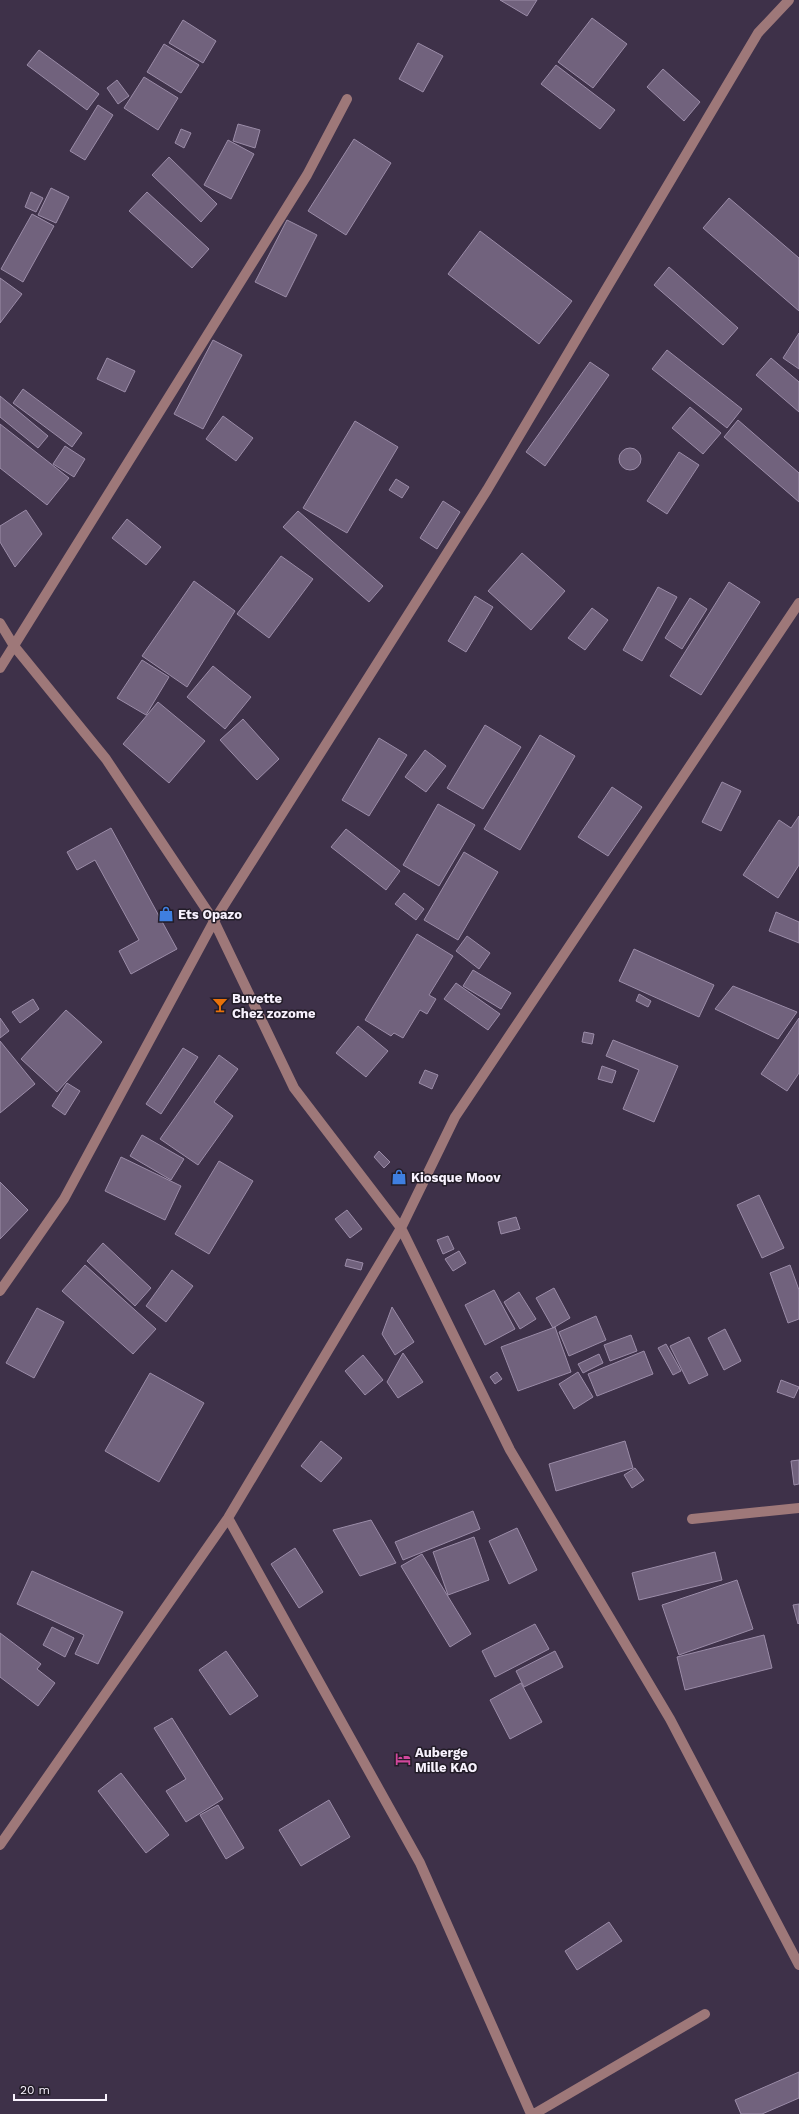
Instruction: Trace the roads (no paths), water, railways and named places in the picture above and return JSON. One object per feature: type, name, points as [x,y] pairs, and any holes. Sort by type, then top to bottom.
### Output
[{"type":"street","points":[[0,1291],[64,1199],[214,921],[487,490],[758,33],[789,0]]},
{"type":"street","points":[[0,668],[307,175],[347,99]]},
{"type":"street","points":[[0,1845],[228,1518],[401,1228],[455,1118],[799,603]]},
{"type":"street","points":[[0,623],[14,646],[106,759],[214,921],[294,1088],[401,1228],[510,1450],[670,1719],[799,1965]]},
{"type":"street","points":[[692,1519],[799,1508]]},
{"type":"street","points":[[228,1518],[420,1863],[531,2114]]},
{"type":"street","points":[[534,2114],[705,2014]]},
{"type":"place","name":"Ets Opazo","points":[[166,914]]},
{"type":"place","name":"Buvette Chez zozome","points":[[220,1005]]},
{"type":"place","name":"Kiosque Moov","points":[[399,1177]]},
{"type":"place","name":"Auberge Mille KAO","points":[[403,1759]]}]
